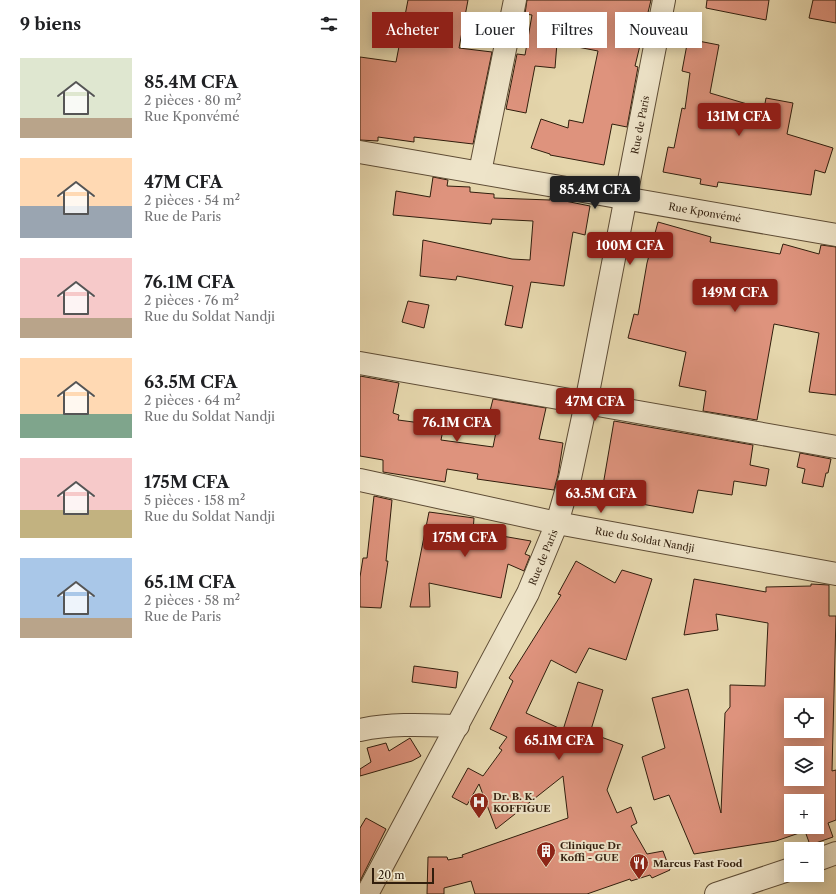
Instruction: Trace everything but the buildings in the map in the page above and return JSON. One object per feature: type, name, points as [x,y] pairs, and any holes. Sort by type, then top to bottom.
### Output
[{"type":"street","points":[[480,172],[515,0]]},
{"type":"street","name":"Rue de Paris","points":[[367,894],[528,593],[557,523],[570,478],[586,403],[664,0]]},
{"type":"street","name":"Rue Kponvémé","points":[[360,152],[836,235]]},
{"type":"street","points":[[360,363],[836,447]]},
{"type":"street","name":"Rue du Soldat Nandji","points":[[360,480],[557,523],[836,574]]},
{"type":"street","points":[[360,730],[377,726],[418,724],[458,726]]},
{"type":"street","points":[[824,857],[836,853]]},
{"type":"street","points":[[716,894],[737,890],[784,872]]},
{"type":"place","name":"Dr. B. K. KOFFIGUE","points":[[479,819]]},
{"type":"place","name":"Clinique Dr Koffi - GUE","points":[[546,868]]},
{"type":"place","name":"Marcus Fast Food","points":[[639,880]]}]
